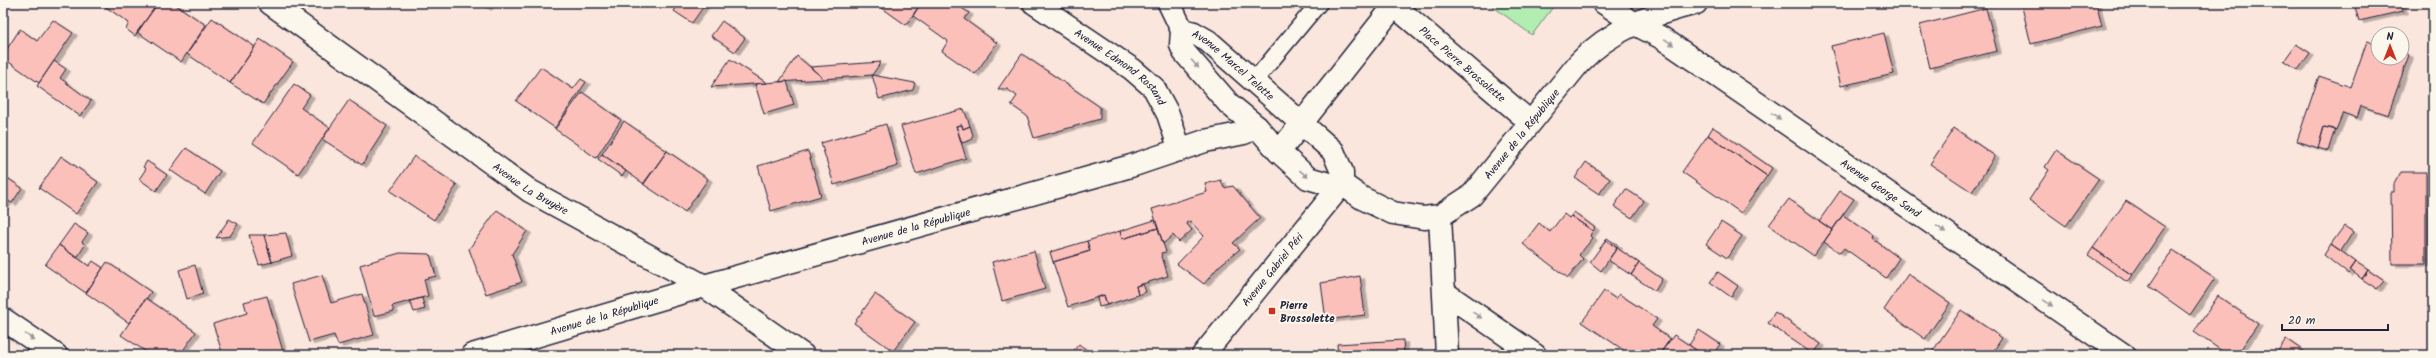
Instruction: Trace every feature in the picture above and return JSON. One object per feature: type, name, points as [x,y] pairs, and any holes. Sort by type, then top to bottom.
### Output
[{"type":"street","name":"Avenue La Bruyère","points":[[270,3],[530,191],[704,286],[803,355]]},
{"type":"street","name":"Avenue Edmond Rostand","points":[[1034,3],[1132,69],[1154,88],[1168,114],[1180,150]]},
{"type":"street","name":"Avenue Marcel Telotte","points":[[1169,3],[1182,30],[1181,45],[1184,52],[1229,104],[1257,127]]},
{"type":"street","points":[[1604,3],[1635,24]]},
{"type":"street","name":"Avenue de la République","points":[[472,355],[704,286],[1180,150],[1205,141],[1244,133],[1257,127],[1279,152],[1308,178],[1329,184],[1342,184],[1362,198],[1393,213],[1424,218],[1440,216],[1472,195],[1530,122],[1596,46],[1635,24],[1661,12],[1696,3]]},
{"type":"street","name":"Place Pierre Brossolette","points":[[1279,152],[1392,4],[1530,122]]},
{"type":"street","name":"Avenue George Sand","points":[[1635,24],[1662,38],[2124,355]]},
{"type":"street","name":"Avenue Marcel Telotte","points":[[1182,30],[1194,33],[1208,41],[1302,122]]},
{"type":"street","points":[[1302,122],[1333,151],[1342,172],[1342,184]]},
{"type":"street","name":"Avenue Gabriel Péri","points":[[1203,355],[1342,184]]},
{"type":"street","points":[[1440,216],[1447,355]]},
{"type":"street","points":[[1445,293],[1535,355]]},
{"type":"street","points":[[3,319],[56,355]]},
{"type":"lane","points":[[1254,81],[1319,3]]},
{"type":"green space","points":[[1488,3],[1556,3],[1532,35]]},
{"type":"building","points":[[100,3],[158,3],[135,36],[126,29],[129,23]]},
{"type":"building","points":[[158,3],[173,3],[206,25],[181,62],[137,32]]},
{"type":"building","points":[[480,3],[490,3],[487,8]]},
{"type":"building","points":[[680,3],[706,3],[692,23],[674,11]]},
{"type":"building","points":[[875,3],[921,3],[906,25]]},
{"type":"building","points":[[921,3],[955,3],[969,13],[964,19],[997,43],[975,74],[942,51],[948,41],[913,16]]},
{"type":"building","points":[[2021,3],[2096,3],[2102,26],[2031,44]]},
{"type":"building","points":[[2354,3],[2401,3],[2403,11],[2359,21]]},
{"type":"building","points":[[1986,8],[1997,51],[1930,68],[1920,25]]},
{"type":"building","points":[[212,18],[255,47],[230,83],[187,54]]},
{"type":"building","points":[[53,20],[73,33],[39,83],[3,58],[3,55],[20,29],[37,41]]},
{"type":"building","points":[[722,21],[745,38],[735,52],[711,36]]},
{"type":"building","points":[[1884,33],[1894,74],[1841,86],[1831,46]]},
{"type":"building","points":[[260,39],[293,62],[263,104],[230,83]]},
{"type":"building","points":[[2367,41],[2370,42],[2370,66],[2405,66],[2388,115],[2361,106],[2357,118],[2343,113],[2336,130],[2324,127],[2318,148],[2297,141],[2319,76],[2351,87]]},
{"type":"building","points":[[2296,44],[2310,53],[2298,70],[2284,61]]},
{"type":"building","points":[[1022,54],[1100,107],[1100,119],[1034,138],[1027,116],[1011,105],[1017,96],[1007,89],[998,89]]},
{"type":"building","points":[[797,56],[810,67],[824,79],[779,82]]},
{"type":"building","points":[[730,59],[767,83],[711,87]]},
{"type":"building","points":[[54,61],[66,69],[60,78],[91,101],[80,116],[37,86]]},
{"type":"building","points":[[881,62],[872,75],[824,79],[810,67]]},
{"type":"building","points":[[541,67],[573,89],[581,79],[586,82],[555,128],[516,101]]},
{"type":"building","points":[[872,75],[915,83],[913,90],[879,99]]},
{"type":"building","points":[[787,81],[794,105],[764,114],[755,84]]},
{"type":"building","points":[[294,84],[310,95],[301,108],[330,128],[298,174],[253,143]]},
{"type":"building","points":[[582,92],[621,120],[596,158],[555,129]]},
{"type":"building","points":[[349,100],[387,126],[362,165],[322,139]]},
{"type":"building","points":[[964,109],[970,126],[963,129],[962,125],[956,126],[966,158],[916,174],[901,126]]},
{"type":"building","points":[[624,121],[667,151],[644,184],[602,154]]},
{"type":"building","points":[[886,124],[898,166],[834,185],[821,143]]},
{"type":"building","points":[[962,125],[963,129],[970,126],[973,135],[971,140],[962,143],[956,126]]},
{"type":"building","points":[[1713,127],[1772,168],[1767,176],[1708,135]]},
{"type":"building","points":[[2324,127],[2335,129],[2328,151],[2318,148]]},
{"type":"building","points":[[1954,128],[1995,156],[1972,192],[1930,164]]},
{"type":"building","points":[[1708,135],[1767,176],[1741,213],[1682,172]]},
{"type":"building","points":[[186,148],[220,171],[205,194],[170,170]]},
{"type":"building","points":[[2056,150],[2099,179],[2066,226],[2029,200],[2049,170],[2045,167]]},
{"type":"building","points":[[667,151],[708,179],[685,212],[643,184]]},
{"type":"building","points":[[808,151],[821,196],[771,211],[758,166]]},
{"type":"building","points":[[602,154],[626,171],[622,176],[598,159]]},
{"type":"building","points":[[61,156],[98,182],[76,214],[39,188]]},
{"type":"building","points":[[414,156],[457,185],[434,220],[390,191]]},
{"type":"building","points":[[147,161],[167,175],[156,191],[139,179],[146,169],[143,167]]},
{"type":"building","points":[[1586,162],[1610,179],[1599,194],[1575,178]]},
{"type":"building","points":[[2401,172],[2426,172],[2426,264],[2392,264],[2391,192],[2394,192],[2394,184]]},
{"type":"building","points":[[3,175],[22,188],[12,203],[8,201],[3,207]]},
{"type":"building","points":[[1221,180],[1224,188],[1233,186],[1260,218],[1233,243],[1240,249],[1219,266],[1204,284],[1177,264],[1204,236],[1190,221],[1186,223],[1192,230],[1179,242],[1173,235],[1163,244],[1152,209],[1207,192],[1205,184]]},
{"type":"building","points":[[1626,189],[1644,201],[1632,218],[1614,206]]},
{"type":"building","points":[[1840,191],[1854,199],[1832,230],[1819,221]]},
{"type":"building","points":[[1789,199],[1832,230],[1814,256],[1769,225]]},
{"type":"building","points":[[2126,201],[2165,227],[2132,275],[2093,248]]},
{"type":"building","points":[[497,210],[527,231],[512,254],[522,282],[486,294],[469,249]]},
{"type":"building","points":[[1574,212],[1595,228],[1593,231],[1571,216]]},
{"type":"building","points":[[1564,214],[1569,218],[1571,216],[1593,231],[1590,235],[1593,238],[1579,255],[1583,259],[1568,278],[1523,244],[1539,223],[1550,232]]},
{"type":"building","points":[[1843,215],[1874,236],[1873,239],[1899,258],[1886,278],[1844,248],[1840,253],[1824,242]]},
{"type":"building","points":[[229,219],[238,224],[230,236],[216,238]]},
{"type":"building","points":[[1155,220],[1158,228],[1122,239],[1120,231]]},
{"type":"building","points":[[1721,222],[1742,236],[1727,258],[1706,244]]},
{"type":"building","points":[[74,224],[88,233],[82,242],[85,245],[77,258],[59,245]]},
{"type":"building","points":[[2344,226],[2353,232],[2341,251],[2331,244]]},
{"type":"building","points":[[1158,228],[1166,252],[1161,253],[1168,276],[1136,286],[1138,295],[1107,305],[1104,295],[1068,307],[1053,262],[1090,251],[1087,241],[1120,231],[1122,239]]},
{"type":"building","points":[[286,233],[292,256],[272,262],[264,235]]},
{"type":"building","points":[[249,235],[264,235],[272,262],[259,265]]},
{"type":"building","points":[[1607,238],[1618,246],[1617,248],[1606,240]]},
{"type":"building","points":[[1606,240],[1617,248],[1601,271],[1590,262]]},
{"type":"building","points":[[1087,241],[1090,251],[1053,262],[1050,252]]},
{"type":"building","points":[[2331,244],[2356,262],[2348,274],[2324,255]]},
{"type":"building","points":[[59,245],[89,266],[93,261],[103,268],[86,293],[45,265]]},
{"type":"building","points":[[1617,248],[1639,263],[1631,275],[1608,260]]},
{"type":"building","points":[[2093,248],[2132,275],[2127,282],[2088,255]]},
{"type":"building","points":[[2173,250],[2215,278],[2190,315],[2149,286]]},
{"type":"building","points":[[1034,251],[1045,289],[1002,301],[992,262]]},
{"type":"building","points":[[400,253],[430,254],[436,276],[424,279],[428,296],[392,306],[394,311],[374,316],[360,265]]},
{"type":"building","points":[[107,262],[151,292],[129,323],[86,293]]},
{"type":"building","points":[[2356,262],[2368,270],[2362,279],[2350,270]]},
{"type":"building","points":[[1639,263],[1662,279],[1655,291],[1631,275]]},
{"type":"building","points":[[195,265],[203,294],[187,299],[179,270]]},
{"type":"building","points":[[2368,270],[2384,281],[2377,289],[2362,279]]},
{"type":"building","points":[[1718,272],[1738,286],[1731,297],[1710,282]]},
{"type":"building","points":[[1908,274],[1950,303],[1925,339],[1884,310]]},
{"type":"building","points":[[322,275],[331,303],[362,294],[374,335],[338,345],[334,335],[309,342],[291,284]]},
{"type":"building","points":[[1360,276],[1365,315],[1326,320],[1321,283]]},
{"type":"building","points":[[1143,284],[1146,292],[1138,295],[1136,286]]},
{"type":"building","points":[[1604,291],[1616,299],[1619,294],[1657,319],[1652,326],[1670,339],[1659,355],[1631,355],[1582,322]]},
{"type":"building","points":[[875,294],[915,322],[893,351],[854,323]]},
{"type":"building","points":[[1104,295],[1107,305],[1099,307],[1097,298]]},
{"type":"building","points":[[267,296],[284,355],[223,355],[213,324],[247,313],[244,302]]},
{"type":"building","points":[[2218,296],[2258,324],[2237,355],[2228,355],[2194,332]]},
{"type":"building","points":[[146,298],[196,332],[180,355],[151,355],[121,335]]},
{"type":"building","points":[[422,298],[425,309],[414,312],[410,301]]},
{"type":"building","points":[[1961,310],[2002,338],[1991,355],[1930,355]]},
{"type":"building","points":[[1775,312],[1821,344],[1813,354],[1768,323]]},
{"type":"building","points":[[1699,330],[1720,344],[1713,355],[1703,355],[1689,345]]},
{"type":"building","points":[[1674,335],[1689,345],[1703,355],[1659,355]]},
{"type":"building","points":[[2286,339],[2309,355],[2275,355]]},
{"type":"building","points":[[1403,340],[1404,355],[1338,355],[1337,344]]},
{"type":"building","points":[[1079,344],[1092,355],[1070,355]]},
{"type":"place","name":"Pierre Brossolette","points":[[1272,311]]}]
